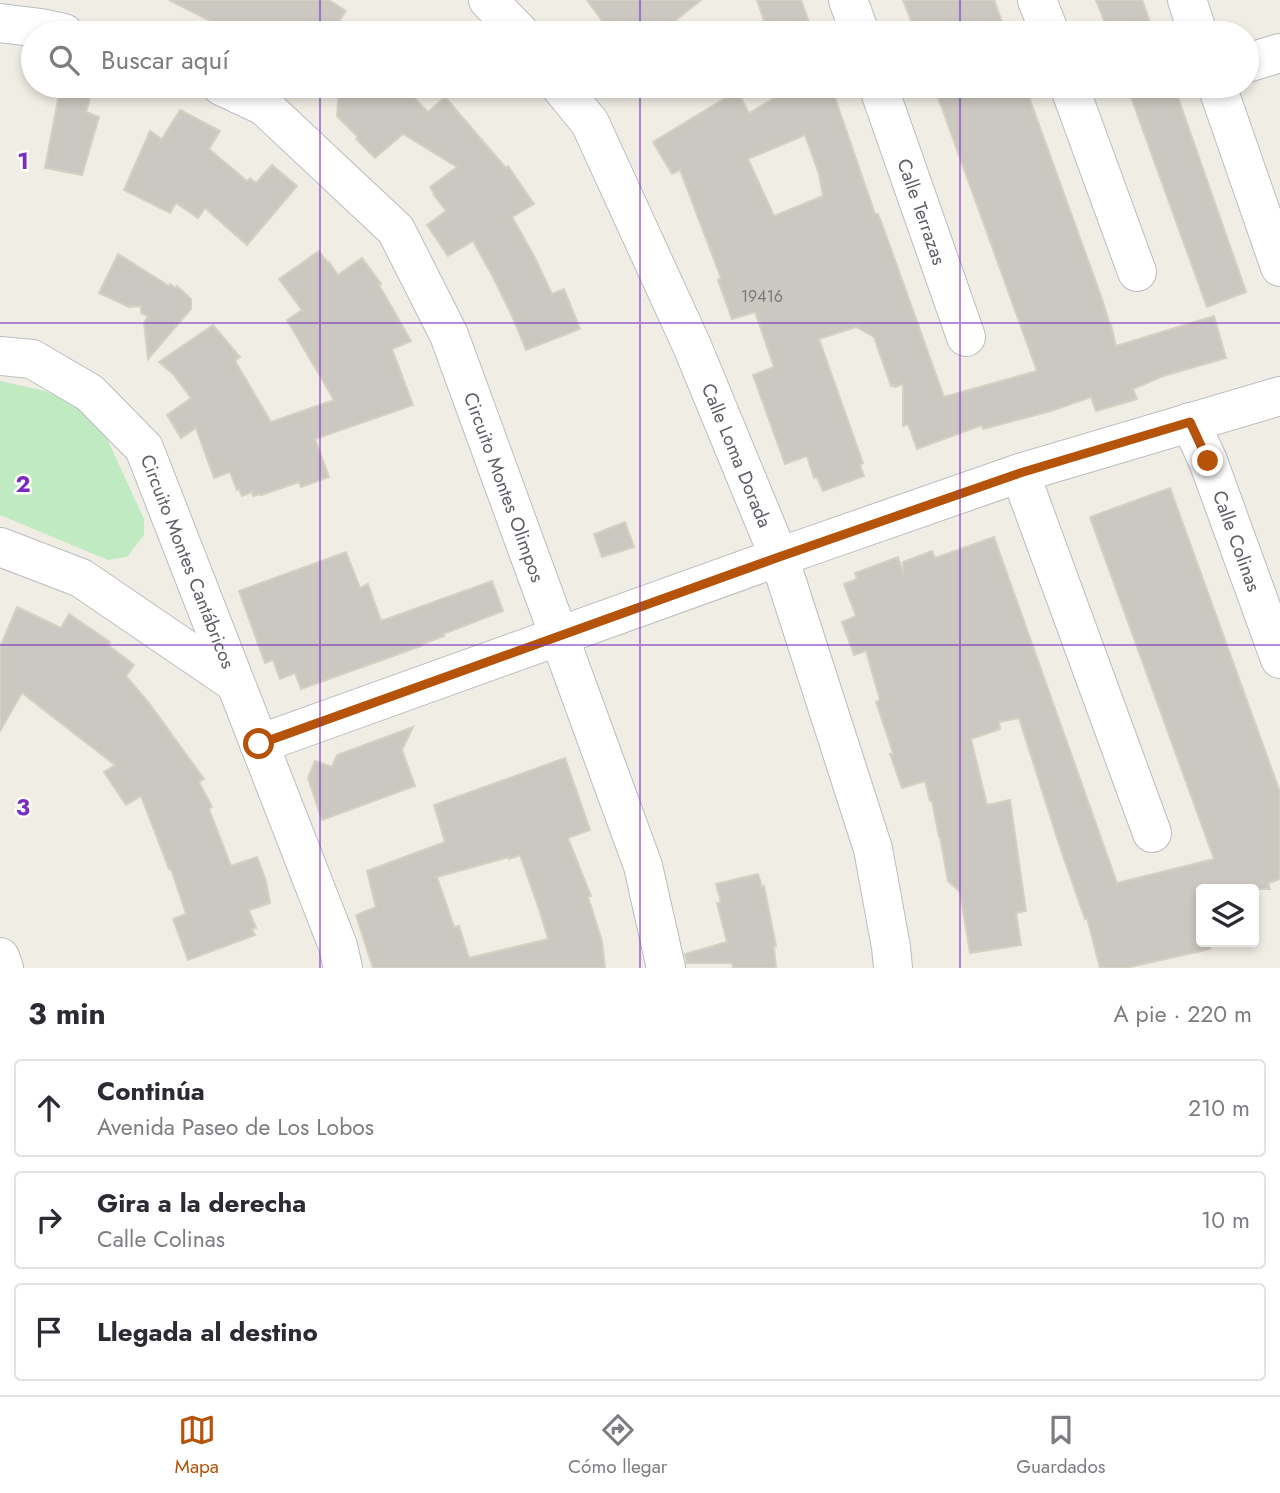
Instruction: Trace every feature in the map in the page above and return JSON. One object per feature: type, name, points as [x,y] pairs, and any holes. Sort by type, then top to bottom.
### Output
[{"type":"street","points":[[488,0],[508,21]]},
{"type":"street","points":[[848,0],[856,21]]},
{"type":"street","points":[[1037,0],[1045,21]]},
{"type":"street","points":[[1187,0],[1194,21]]},
{"type":"street","points":[[0,23],[21,26]]},
{"type":"street","points":[[1259,59],[1280,53]]},
{"type":"street","name":"Circuito Montes Olimpos","points":[[247,98],[264,106],[396,230],[449,335],[643,866],[666,968]]},
{"type":"street","name":"Calle Loma Dorada","points":[[570,98],[590,124],[692,346],[779,557],[873,849],[893,968]]},
{"type":"street","name":"Calle Terrazas","points":[[882,98],[966,337]]},
{"type":"street","points":[[1073,98],[1137,272]]},
{"type":"street","points":[[1221,98],[1277,250]]},
{"type":"street","name":"Circuito Montes Cantábricos","points":[[0,356],[32,359],[90,393],[144,448],[338,946],[343,968]]},
{"type":"street","points":[[259,744],[1020,473],[1280,396]]},
{"type":"street","name":"Calle Colinas","points":[[1190,422],[1208,461],[1280,659]]},
{"type":"street","points":[[1020,473],[1152,833]]},
{"type":"street","name":"Circuito Montes Cantábricos","points":[[0,547],[82,579],[235,682]]},
{"type":"street","points":[[0,957],[4,968]]},
{"type":"green space","points":[[0,381],[45,391],[85,407],[104,432],[144,519],[144,535],[127,557],[108,560],[0,515]]},
{"type":"building","points":[[169,0],[329,0],[346,11],[339,21],[210,21]]},
{"type":"building","points":[[587,0],[701,0],[675,21],[602,21]]},
{"type":"building","points":[[757,0],[801,0],[809,21],[764,21]]},
{"type":"building","points":[[903,0],[994,0],[1002,21],[911,21]]},
{"type":"building","points":[[1096,0],[1142,0],[1150,21],[1104,21]]},
{"type":"building","points":[[58,98],[90,99],[86,112],[99,117],[82,175],[45,168]]},
{"type":"building","points":[[338,98],[415,98],[428,112],[446,98],[506,168],[508,166],[534,204],[512,217],[552,294],[564,289],[580,329],[526,350],[513,318],[473,241],[448,256],[427,225],[446,211],[430,187],[457,167],[403,134],[375,158],[337,116]]},
{"type":"building","points":[[725,98],[741,98],[749,113],[775,98],[835,98],[875,214],[878,214],[882,224],[944,397],[1037,371],[938,98],[1029,98],[1102,299],[1116,346],[1214,316],[1226,358],[1163,376],[1133,389],[1137,399],[1096,411],[1091,397],[983,429],[982,425],[917,449],[908,424],[903,426],[903,384],[891,386],[874,337],[856,327],[819,339],[863,463],[860,465],[864,476],[823,491],[817,477],[814,478],[807,456],[785,464],[753,375],[774,367],[755,312],[732,319],[718,280],[721,278],[680,170],[672,174],[653,142]],"holes":[[[805,135],[819,174],[823,196],[774,216],[748,159]]]},
{"type":"building","points":[[1131,98],[1178,98],[1246,292],[1207,307]]},
{"type":"building","points":[[180,110],[220,131],[209,149],[247,181],[250,178],[256,183],[272,165],[297,186],[247,245],[205,208],[198,218],[176,203],[170,213],[124,190],[150,131],[162,139]]},
{"type":"building","points":[[319,251],[338,275],[362,258],[381,284],[379,285],[411,341],[392,349],[413,405],[315,439],[329,477],[301,487],[299,482],[261,495],[253,496],[252,492],[242,496],[230,472],[214,478],[196,428],[181,438],[167,415],[191,398],[173,374],[159,362],[213,325],[240,357],[235,361],[271,422],[334,400],[287,320],[302,310],[279,279]]},
{"type":"building","points":[[118,254],[169,286],[177,286],[191,299],[191,309],[148,359],[144,323],[148,316],[141,313],[141,306],[129,307],[99,293]]},
{"type":"building","points":[[1170,488],[1280,792],[1280,879],[1268,883],[1270,889],[1259,889],[1259,884],[1196,884],[1196,947],[1210,949],[1126,968],[1100,968],[1087,918],[1085,919],[1059,844],[1019,718],[999,722],[1000,729],[971,739],[987,805],[1010,800],[1026,911],[1016,913],[1021,945],[970,953],[960,892],[948,881],[932,801],[925,781],[902,788],[876,702],[880,700],[866,651],[854,655],[842,622],[856,616],[844,584],[857,579],[855,573],[898,557],[903,573],[903,562],[932,551],[935,558],[994,537],[1117,883],[1214,859],[1090,517]]},
{"type":"building","points":[[625,522],[634,547],[602,557],[594,534]]},
{"type":"building","points":[[346,552],[360,588],[368,584],[381,621],[492,581],[503,611],[443,634],[444,636],[421,646],[301,689],[295,673],[280,679],[273,660],[265,663],[239,591]]},
{"type":"building","points":[[17,607],[61,628],[69,614],[110,642],[108,645],[134,665],[126,676],[204,779],[199,782],[212,807],[209,809],[231,866],[257,857],[266,881],[270,903],[249,910],[256,928],[252,929],[255,935],[188,960],[173,919],[186,914],[141,796],[126,805],[104,772],[115,765],[22,693],[0,731],[0,647]]},
{"type":"building","points":[[413,727],[402,750],[415,786],[322,820],[308,778],[315,761],[332,767],[337,755]]},
{"type":"building","points":[[565,758],[590,830],[568,838],[591,896],[588,897],[602,941],[605,968],[373,968],[356,915],[376,907],[367,871],[445,842],[434,805]],"holes":[[[520,855],[548,939],[469,958],[459,926],[454,927],[437,877]]]},
{"type":"building","points":[[758,874],[762,887],[764,886],[776,946],[776,968],[733,968],[732,963],[687,963],[685,954],[727,942],[717,903],[721,902],[716,884]]},
{"type":"route","points":[[259,744],[1020,473],[1190,422],[1208,461]]}]
